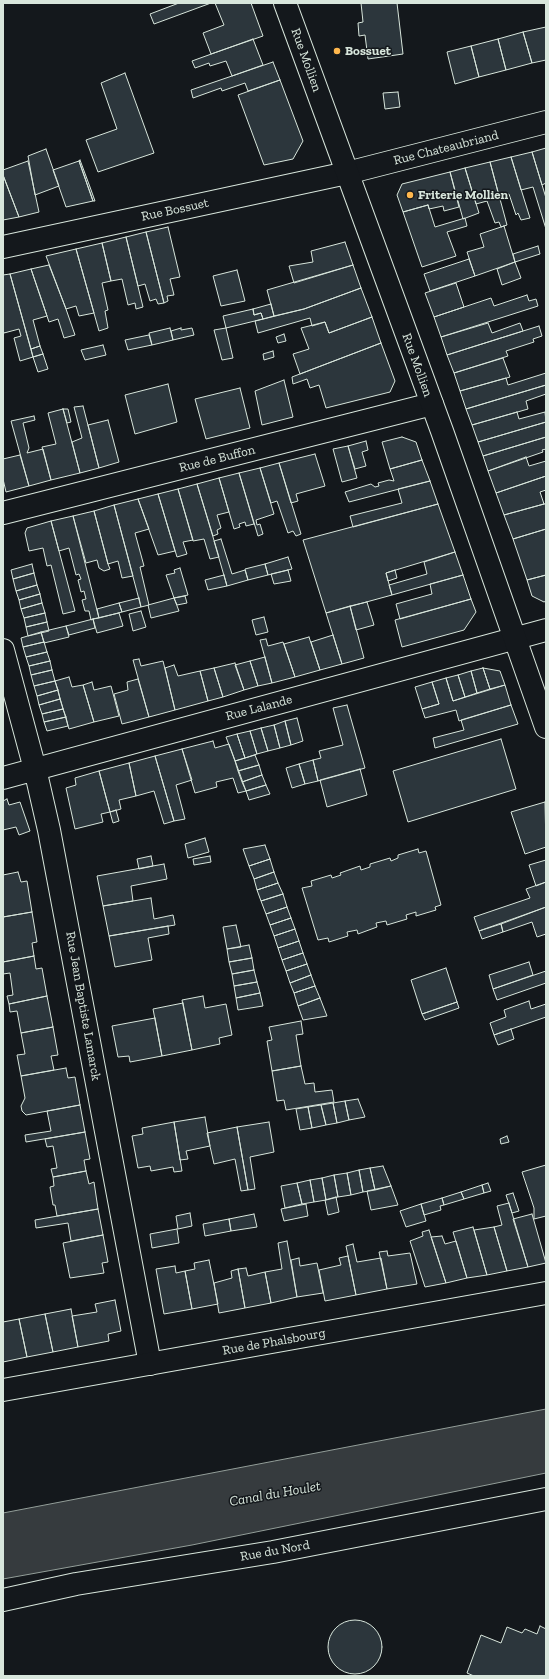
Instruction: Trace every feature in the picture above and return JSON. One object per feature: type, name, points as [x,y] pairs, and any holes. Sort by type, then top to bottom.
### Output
[{"type":"street","name":"Rue Mollien","points":[[285,3],[346,173],[432,404],[546,727]]},
{"type":"street","name":"Rue Chateaubriand","points":[[346,173],[546,122]]},
{"type":"street","name":"Rue Bossuet","points":[[3,247],[346,173]]},
{"type":"street","name":"Rue de Buffon","points":[[3,513],[432,404]]},
{"type":"street","name":"Rue Lalande","points":[[3,778],[546,630]]},
{"type":"street","name":"Rue Jean Baptiste Lamarck","points":[[3,650],[35,769],[59,880],[150,1364]]},
{"type":"street","name":"Rue de Phalsbourg","points":[[3,1390],[546,1293]]},
{"type":"street","name":"Rue du Nord","points":[[3,1600],[76,1584],[273,1552],[546,1499]]},
{"type":"water","name":"Canal du Houlet","points":[[546,1409],[546,1473],[192,1545],[3,1579],[3,1513]]},
{"type":"building","points":[[179,3],[211,3],[154,24],[150,14]]},
{"type":"building","points":[[215,3],[251,3],[263,36],[211,54],[203,33],[224,25]]},
{"type":"building","points":[[361,3],[397,3],[403,54],[368,59],[365,35],[359,36],[358,23],[363,22]]},
{"type":"building","points":[[546,27],[546,60],[532,63],[523,32]]},
{"type":"building","points":[[523,32],[532,63],[506,70],[498,39]]},
{"type":"building","points":[[253,39],[263,65],[232,76],[226,61],[210,66],[209,63],[195,68],[192,61]]},
{"type":"building","points":[[498,39],[506,70],[479,77],[471,46]]},
{"type":"building","points":[[471,46],[479,77],[455,84],[447,52]]},
{"type":"building","points":[[273,62],[280,80],[248,91],[245,83],[222,91],[221,88],[193,98],[191,90]]},
{"type":"building","points":[[125,73],[154,153],[98,172],[86,140],[117,129],[101,83]]},
{"type":"building","points":[[280,80],[303,141],[293,159],[264,165],[238,95]]},
{"type":"building","points":[[398,92],[400,107],[385,109],[383,93]]},
{"type":"building","points":[[546,148],[546,183],[542,185],[532,152]]},
{"type":"building","points":[[46,149],[59,186],[35,195],[28,156]]},
{"type":"building","points":[[532,152],[546,198],[546,229],[533,187],[521,190],[511,157]]},
{"type":"building","points":[[511,157],[530,218],[521,220],[518,213],[516,215],[509,194],[499,196],[490,162]]},
{"type":"building","points":[[80,160],[95,201],[93,201],[79,161]]},
{"type":"building","points":[[28,161],[39,212],[19,217],[3,175],[3,170]]},
{"type":"building","points":[[79,161],[93,201],[66,207],[53,170]]},
{"type":"building","points":[[490,162],[507,225],[501,227],[499,222],[495,223],[487,201],[476,204],[465,168]]},
{"type":"building","points":[[465,168],[479,213],[463,219],[450,172]]},
{"type":"building","points":[[450,172],[459,207],[444,211],[443,206],[429,209],[428,205],[403,212],[397,195],[402,184]]},
{"type":"building","points":[[3,175],[19,217],[3,220]]},
{"type":"building","points":[[428,205],[435,227],[465,218],[467,226],[447,232],[456,256],[422,267],[403,212]]},
{"type":"building","points":[[504,226],[515,262],[475,276],[467,252],[484,247],[480,234]]},
{"type":"building","points":[[168,227],[180,277],[170,279],[174,295],[167,296],[168,301],[164,303],[146,232]]},
{"type":"building","points":[[146,232],[164,303],[158,304],[156,299],[150,301],[145,284],[138,286],[126,237]]},
{"type":"building","points":[[126,237],[143,307],[136,309],[135,303],[128,305],[122,279],[111,281],[102,243]]},
{"type":"building","points":[[345,242],[353,265],[294,283],[289,266],[313,262],[311,251]]},
{"type":"building","points":[[102,243],[111,281],[102,283],[108,310],[105,311],[108,328],[99,331],[76,249]]},
{"type":"building","points":[[538,246],[540,254],[515,262],[513,254]]},
{"type":"building","points":[[76,249],[94,313],[79,316],[76,306],[66,309],[46,256]]},
{"type":"building","points":[[469,259],[475,276],[430,291],[424,274]]},
{"type":"building","points":[[515,262],[521,278],[502,285],[497,269]]},
{"type":"building","points":[[49,265],[75,335],[64,338],[58,319],[49,322],[31,269]]},
{"type":"building","points":[[353,265],[361,288],[304,309],[274,316],[267,290]]},
{"type":"building","points":[[31,269],[47,316],[33,320],[40,346],[31,349],[10,274]]},
{"type":"building","points":[[237,270],[245,301],[221,306],[213,276]]},
{"type":"building","points":[[10,274],[33,357],[20,361],[14,338],[21,336],[19,329],[4,333],[3,330],[3,275]]},
{"type":"building","points":[[456,283],[464,307],[434,317],[425,293]]},
{"type":"building","points":[[361,288],[372,317],[329,333],[325,322],[312,326],[310,318],[258,333],[255,321],[304,309]]},
{"type":"building","points":[[527,295],[529,301],[536,299],[538,306],[441,337],[434,317],[491,298],[494,306]]},
{"type":"building","points":[[271,304],[274,316],[263,319],[261,313],[254,315],[253,309]]},
{"type":"building","points":[[253,309],[254,315],[261,313],[263,319],[226,328],[223,316]]},
{"type":"building","points":[[372,317],[381,343],[300,374],[293,354],[309,349],[301,328],[325,322],[329,333]]},
{"type":"building","points":[[488,323],[492,333],[520,323],[523,331],[447,355],[441,337]]},
{"type":"building","points":[[539,326],[542,336],[533,339],[534,342],[506,351],[508,356],[454,373],[447,355]]},
{"type":"building","points":[[170,328],[173,340],[152,345],[149,333]]},
{"type":"building","points":[[181,328],[181,330],[192,328],[194,335],[173,340],[171,331]]},
{"type":"building","points":[[226,328],[233,358],[222,360],[214,330]]},
{"type":"building","points":[[284,334],[286,341],[278,343],[276,337]]},
{"type":"building","points":[[149,335],[152,345],[128,350],[125,340]]},
{"type":"building","points":[[381,343],[395,381],[390,392],[326,408],[319,385],[310,388],[307,379],[293,384],[292,377]]},
{"type":"building","points":[[103,345],[106,355],[85,360],[81,350]]},
{"type":"building","points":[[40,346],[43,354],[33,357],[31,349]]},
{"type":"building","points":[[273,351],[274,357],[264,360],[263,354]]},
{"type":"building","points":[[43,354],[48,369],[38,372],[33,357]]},
{"type":"building","points":[[503,358],[510,377],[460,391],[454,373]]},
{"type":"building","points":[[546,373],[546,385],[466,409],[460,391],[506,378],[508,385]]},
{"type":"building","points":[[284,380],[293,417],[262,425],[255,391]]},
{"type":"building","points":[[168,384],[177,422],[135,434],[125,395]]},
{"type":"building","points":[[546,385],[546,394],[526,401],[528,409],[472,425],[466,409]]},
{"type":"building","points":[[240,388],[250,428],[206,439],[195,399]]},
{"type":"building","points":[[83,406],[99,468],[80,473],[72,442],[82,438],[74,407]]},
{"type":"building","points":[[63,409],[80,473],[51,480],[42,447],[56,444],[48,413]]},
{"type":"building","points":[[63,409],[68,409],[71,422],[67,423]]},
{"type":"building","points":[[517,412],[519,419],[545,412],[546,422],[478,442],[472,425]]},
{"type":"building","points":[[34,416],[35,420],[23,423],[29,448],[27,453],[43,449],[51,480],[29,486],[11,421]]},
{"type":"building","points":[[108,420],[119,462],[99,468],[88,425]]},
{"type":"building","points":[[546,422],[546,437],[483,456],[478,442]]},
{"type":"building","points":[[402,437],[416,442],[422,460],[390,469],[382,442]]},
{"type":"building","points":[[546,437],[546,449],[542,450],[543,452],[488,471],[483,456]]},
{"type":"building","points":[[366,441],[368,450],[362,452],[366,466],[355,469],[348,446]]},
{"type":"building","points":[[348,446],[357,478],[342,482],[333,449]]},
{"type":"building","points":[[315,454],[325,486],[296,494],[298,501],[291,503],[279,463]]},
{"type":"building","points":[[20,455],[29,486],[6,492],[3,479],[3,459]]},
{"type":"building","points":[[526,457],[529,466],[546,461],[546,476],[496,493],[488,471]]},
{"type":"building","points":[[422,460],[430,481],[349,502],[345,492],[371,484],[375,487],[379,486],[378,483],[389,480],[394,481],[390,469]]},
{"type":"building","points":[[279,463],[301,534],[296,536],[293,531],[288,533],[277,501],[271,503],[260,468]]},
{"type":"building","points":[[260,468],[274,514],[256,520],[257,525],[260,524],[263,534],[258,536],[239,473]]},
{"type":"building","points":[[239,473],[254,524],[246,526],[245,522],[239,524],[240,527],[234,529],[219,478]]},
{"type":"building","points":[[546,476],[546,490],[540,492],[544,504],[504,515],[496,493]]},
{"type":"building","points":[[219,478],[229,512],[217,515],[221,528],[217,530],[218,534],[213,536],[197,484]]},
{"type":"building","points":[[430,481],[438,504],[353,527],[350,516],[402,503],[398,489]]},
{"type":"building","points":[[197,484],[219,557],[210,559],[204,539],[193,541],[178,489]]},
{"type":"building","points":[[178,489],[193,540],[183,542],[187,554],[177,557],[158,494]]},
{"type":"building","points":[[158,494],[175,551],[158,555],[138,499]]},
{"type":"building","points":[[138,499],[149,529],[135,533],[144,566],[140,567],[149,605],[141,607],[114,505]]},
{"type":"building","points":[[438,504],[455,552],[386,573],[392,595],[326,613],[303,540]]},
{"type":"building","points":[[546,504],[546,529],[513,539],[504,515]]},
{"type":"building","points":[[114,505],[133,576],[122,578],[118,561],[108,564],[94,511]]},
{"type":"building","points":[[94,511],[110,569],[104,571],[99,568],[97,560],[86,563],[73,516]]},
{"type":"building","points":[[73,516],[99,618],[91,620],[89,611],[85,611],[82,600],[86,599],[84,591],[81,592],[78,580],[81,579],[79,574],[76,575],[69,548],[59,551],[51,521]]},
{"type":"building","points":[[51,521],[75,611],[63,614],[51,565],[47,566],[43,548],[29,551],[25,533],[27,528]]},
{"type":"building","points":[[546,529],[546,575],[527,580],[513,539]]},
{"type":"building","points":[[221,539],[232,574],[245,570],[248,580],[227,586],[214,541]]},
{"type":"building","points":[[455,552],[463,575],[392,595],[389,585],[427,574],[424,562]]},
{"type":"building","points":[[288,557],[292,569],[268,575],[265,564]]},
{"type":"building","points":[[32,564],[34,573],[13,579],[11,570]]},
{"type":"building","points":[[265,564],[268,575],[248,580],[245,569]]},
{"type":"building","points":[[180,568],[188,595],[174,598],[166,575],[175,573],[174,570]]},
{"type":"building","points":[[288,570],[291,581],[274,584],[271,574]]},
{"type":"building","points":[[395,570],[397,578],[388,581],[386,573]]},
{"type":"building","points":[[34,573],[37,585],[16,591],[13,579]]},
{"type":"building","points":[[224,575],[227,586],[208,590],[205,580]]},
{"type":"building","points":[[463,575],[471,599],[400,619],[396,604],[432,594],[430,584]]},
{"type":"building","points":[[546,575],[546,601],[544,602],[532,596],[527,580]]},
{"type":"building","points":[[37,585],[40,594],[19,600],[16,591]]},
{"type":"building","points":[[40,594],[42,603],[21,609],[19,600]]},
{"type":"building","points":[[185,596],[187,603],[177,605],[174,598]]},
{"type":"building","points":[[139,598],[141,607],[122,612],[119,603]]},
{"type":"building","points":[[174,598],[179,611],[151,618],[148,605]]},
{"type":"building","points":[[471,599],[476,612],[464,630],[402,647],[395,620]]},
{"type":"building","points":[[367,602],[374,625],[356,630],[350,606]]},
{"type":"building","points":[[42,603],[45,613],[24,618],[21,609]]},
{"type":"building","points":[[119,603],[122,612],[99,618],[97,609]]},
{"type":"building","points":[[350,606],[364,658],[342,664],[326,613]]},
{"type":"building","points":[[141,611],[146,627],[133,631],[129,614]]},
{"type":"building","points":[[45,613],[47,622],[26,627],[24,618]]},
{"type":"building","points":[[119,613],[123,626],[97,633],[93,619]]},
{"type":"building","points":[[264,617],[268,632],[256,635],[252,620]]},
{"type":"building","points":[[93,619],[95,628],[69,635],[66,626]]},
{"type":"building","points":[[47,622],[49,631],[28,636],[26,627]]},
{"type":"building","points":[[66,626],[69,637],[44,643],[41,632]]},
{"type":"building","points":[[41,632],[44,642],[23,647],[21,638]]},
{"type":"building","points":[[333,635],[342,664],[320,670],[311,642]]},
{"type":"building","points":[[309,637],[320,670],[295,677],[284,644]]},
{"type":"building","points":[[266,639],[268,646],[283,642],[295,677],[272,683],[260,640]]},
{"type":"building","points":[[44,642],[47,652],[26,657],[23,647]]},
{"type":"building","points":[[47,652],[50,661],[29,666],[26,657]]},
{"type":"building","points":[[265,657],[272,683],[258,686],[250,661]]},
{"type":"building","points":[[139,659],[141,666],[163,661],[175,710],[149,717],[133,660]]},
{"type":"building","points":[[50,661],[52,670],[31,675],[29,666]]},
{"type":"building","points":[[250,661],[258,686],[244,690],[235,665]]},
{"type":"building","points":[[235,663],[244,690],[223,697],[214,668]]},
{"type":"building","points":[[174,665],[178,676],[200,671],[208,701],[175,710],[165,668]]},
{"type":"building","points":[[214,668],[223,697],[208,701],[200,671]]},
{"type":"building","points":[[483,668],[490,689],[477,693],[471,671]]},
{"type":"building","points":[[483,668],[500,671],[505,685],[490,689]]},
{"type":"building","points":[[52,670],[55,681],[34,686],[31,675]]},
{"type":"building","points":[[471,671],[477,693],[465,697],[458,675]]},
{"type":"building","points":[[458,675],[465,697],[453,701],[446,678]]},
{"type":"building","points":[[69,677],[72,687],[83,685],[94,722],[69,729],[55,681]]},
{"type":"building","points":[[446,678],[453,701],[505,685],[511,705],[459,721],[456,710],[425,718],[422,709],[439,704],[432,682]]},
{"type":"building","points":[[138,679],[149,717],[122,724],[114,694],[128,690],[127,682]]},
{"type":"building","points":[[55,681],[58,690],[37,696],[34,686]]},
{"type":"building","points":[[92,682],[94,690],[111,686],[119,716],[94,722],[83,685]]},
{"type":"building","points":[[432,682],[439,704],[422,709],[415,687]]},
{"type":"building","points":[[58,690],[60,699],[39,705],[37,696]]},
{"type":"building","points":[[60,699],[63,709],[42,714],[39,705]]},
{"type":"building","points":[[347,705],[365,768],[318,781],[313,760],[321,758],[319,751],[343,745],[333,708]]},
{"type":"building","points":[[511,705],[518,724],[435,748],[433,738],[464,730],[461,720]]},
{"type":"building","points":[[63,709],[66,717],[44,722],[42,714]]},
{"type":"building","points":[[66,717],[68,726],[47,731],[44,722]]},
{"type":"building","points":[[297,718],[303,741],[291,745],[285,721]]},
{"type":"building","points":[[285,721],[291,745],[280,748],[274,725]]},
{"type":"building","points":[[274,725],[280,748],[268,751],[261,728]]},
{"type":"building","points":[[261,728],[268,751],[257,754],[250,731]]},
{"type":"building","points":[[250,731],[257,754],[245,758],[237,734]]},
{"type":"building","points":[[237,734],[245,758],[235,761],[226,737]]},
{"type":"building","points":[[501,739],[516,789],[408,822],[393,771]]},
{"type":"building","points":[[213,741],[215,748],[229,744],[246,791],[238,793],[233,778],[216,782],[217,787],[195,793],[182,749]]},
{"type":"building","points":[[182,749],[192,780],[176,785],[185,819],[174,821],[155,756]]},
{"type":"building","points":[[255,755],[259,765],[238,771],[235,761]]},
{"type":"building","points":[[155,756],[174,821],[164,824],[154,791],[136,796],[129,763]]},
{"type":"building","points":[[313,760],[318,781],[305,784],[299,764]]},
{"type":"building","points":[[129,763],[136,796],[119,800],[121,809],[110,812],[99,771]]},
{"type":"building","points":[[299,764],[305,784],[292,788],[286,768]]},
{"type":"building","points":[[259,765],[262,775],[242,782],[238,771]]},
{"type":"building","points":[[360,769],[367,795],[327,807],[320,780]]},
{"type":"building","points":[[99,771],[110,812],[101,814],[103,822],[75,829],[66,788],[76,785],[75,778]]},
{"type":"building","points":[[262,775],[266,785],[246,791],[242,782]]},
{"type":"building","points":[[266,785],[270,794],[249,800],[246,791]]},
{"type":"building","points":[[7,799],[9,805],[20,802],[30,831],[19,835],[16,827],[3,830],[3,801]]},
{"type":"building","points":[[545,802],[546,847],[525,854],[511,812]]},
{"type":"building","points":[[116,810],[119,821],[113,823],[110,812]]},
{"type":"building","points":[[205,838],[209,852],[188,858],[185,844]]},
{"type":"building","points":[[265,845],[270,859],[249,866],[243,849]]},
{"type":"building","points":[[418,849],[419,853],[426,851],[441,905],[435,907],[436,910],[416,916],[416,912],[406,915],[407,919],[387,925],[386,921],[376,923],[377,927],[358,934],[357,930],[347,932],[348,936],[329,942],[328,938],[318,940],[302,888],[312,886],[311,881],[331,875],[332,878],[341,875],[340,873],[360,866],[361,870],[370,867],[370,864],[390,858],[391,861],[398,858],[398,855]]},
{"type":"building","points":[[151,856],[153,866],[139,869],[137,859]]},
{"type":"building","points":[[210,856],[211,862],[194,865],[193,859]]},
{"type":"building","points":[[270,859],[274,872],[254,879],[249,866]]},
{"type":"building","points":[[546,860],[546,882],[536,886],[529,865]]},
{"type":"building","points":[[164,864],[167,879],[131,886],[133,901],[103,906],[97,876]]},
{"type":"building","points":[[18,872],[21,882],[27,881],[32,912],[3,917],[3,875]]},
{"type":"building","points":[[274,872],[278,883],[257,890],[254,879]]},
{"type":"building","points":[[546,882],[546,907],[479,931],[474,917],[530,898],[526,889]]},
{"type":"building","points":[[278,883],[283,894],[261,901],[257,890]]},
{"type":"building","points":[[283,894],[287,907],[266,914],[261,901]]},
{"type":"building","points":[[151,898],[154,919],[173,915],[175,925],[109,936],[103,906]]},
{"type":"building","points":[[287,907],[291,918],[270,925],[266,914]]},
{"type":"building","points":[[546,907],[546,934],[537,937],[532,922],[503,932],[501,924]]},
{"type":"building","points":[[32,912],[37,942],[32,943],[34,956],[3,962],[3,917]]},
{"type":"building","points":[[291,918],[295,929],[274,936],[270,925]]},
{"type":"building","points":[[501,924],[503,932],[482,939],[479,931]]},
{"type":"building","points":[[236,925],[241,947],[227,949],[223,927]]},
{"type":"building","points":[[168,926],[169,934],[148,938],[152,960],[115,967],[109,936]]},
{"type":"building","points":[[295,929],[299,941],[278,948],[274,936]]},
{"type":"building","points":[[299,941],[303,953],[282,960],[278,948]]},
{"type":"building","points":[[249,945],[252,958],[229,962],[227,949]]},
{"type":"building","points":[[303,953],[307,964],[286,971],[282,960]]},
{"type":"building","points":[[34,956],[36,969],[42,968],[47,996],[9,1004],[7,996],[13,995],[10,973],[3,974],[3,962]]},
{"type":"building","points":[[252,958],[254,970],[232,974],[229,962]]},
{"type":"building","points":[[529,962],[533,975],[493,989],[489,975]]},
{"type":"building","points":[[307,964],[311,975],[290,983],[286,971]]},
{"type":"building","points":[[446,968],[457,1002],[422,1014],[411,980]]},
{"type":"building","points":[[254,970],[257,982],[234,986],[232,974]]},
{"type":"building","points":[[546,971],[546,983],[497,1000],[493,989]]},
{"type":"building","points":[[311,975],[315,986],[294,993],[290,983]]},
{"type":"building","points":[[257,982],[260,993],[236,998],[234,986]]},
{"type":"building","points":[[315,986],[320,998],[298,1006],[294,993]]},
{"type":"building","points":[[260,993],[263,1006],[238,1010],[236,998]]},
{"type":"building","points":[[47,996],[53,1027],[21,1033],[17,1011],[10,1012],[9,1004]]},
{"type":"building","points":[[203,996],[205,1008],[226,1004],[232,1035],[219,1038],[220,1044],[192,1050],[182,1000]]},
{"type":"building","points":[[320,998],[327,1016],[303,1020],[298,1006]]},
{"type":"building","points":[[529,1001],[531,1009],[546,1004],[546,1017],[494,1035],[490,1023],[506,1017],[504,1010]]},
{"type":"building","points":[[457,1002],[459,1008],[425,1020],[422,1014]]},
{"type":"building","points":[[183,1003],[192,1050],[162,1056],[153,1009]]},
{"type":"building","points":[[155,1018],[162,1056],[130,1062],[129,1056],[118,1057],[112,1026]]},
{"type":"building","points":[[301,1021],[303,1034],[296,1035],[301,1066],[272,1071],[267,1041],[272,1040],[269,1027]]},
{"type":"building","points":[[53,1027],[58,1055],[51,1056],[54,1070],[21,1076],[17,1055],[25,1054],[21,1033]]},
{"type":"building","points":[[511,1029],[514,1039],[498,1045],[494,1035]]},
{"type":"building","points":[[301,1066],[305,1084],[314,1083],[315,1092],[332,1090],[334,1102],[286,1110],[284,1100],[277,1101],[272,1071]]},
{"type":"building","points":[[66,1068],[68,1078],[75,1077],[80,1105],[26,1115],[22,1111],[21,1106],[25,1098],[21,1076]]},
{"type":"building","points":[[358,1099],[365,1117],[349,1120],[345,1101]]},
{"type":"building","points":[[345,1101],[349,1120],[337,1123],[333,1103]]},
{"type":"building","points":[[333,1103],[337,1123],[326,1125],[321,1105]]},
{"type":"building","points":[[80,1105],[85,1132],[26,1142],[25,1135],[51,1131],[47,1111]]},
{"type":"building","points":[[321,1105],[326,1125],[312,1128],[308,1107]]},
{"type":"building","points":[[308,1107],[312,1128],[300,1130],[296,1109]]},
{"type":"building","points":[[205,1117],[210,1146],[186,1151],[188,1159],[180,1160],[174,1122]]},
{"type":"building","points":[[174,1122],[182,1171],[174,1172],[173,1167],[151,1171],[150,1166],[138,1168],[132,1136],[143,1134],[142,1128]]},
{"type":"building","points":[[269,1122],[274,1152],[250,1157],[255,1189],[248,1190],[237,1127]]},
{"type":"building","points":[[237,1127],[248,1190],[241,1191],[235,1159],[214,1164],[207,1133]]},
{"type":"building","points":[[85,1132],[90,1159],[84,1160],[86,1171],[53,1177],[51,1169],[57,1168],[53,1146],[47,1147],[45,1139]]},
{"type":"building","points":[[507,1136],[509,1142],[501,1144],[500,1139]]},
{"type":"building","points":[[546,1165],[546,1216],[534,1219],[534,1208],[522,1172]]},
{"type":"building","points":[[383,1166],[391,1186],[375,1190],[370,1168]]},
{"type":"building","points":[[370,1168],[375,1190],[363,1192],[359,1170]]},
{"type":"building","points":[[359,1170],[363,1192],[351,1195],[347,1173]]},
{"type":"building","points":[[86,1171],[89,1184],[94,1182],[98,1209],[57,1216],[55,1205],[53,1205],[50,1187],[54,1186],[53,1177]]},
{"type":"building","points":[[347,1173],[351,1195],[338,1197],[334,1175]]},
{"type":"building","points":[[334,1175],[338,1197],[326,1200],[322,1178]]},
{"type":"building","points":[[322,1178],[326,1200],[314,1202],[310,1180]]},
{"type":"building","points":[[310,1180],[314,1202],[302,1204],[297,1183]]},
{"type":"building","points":[[297,1183],[302,1204],[285,1208],[281,1186]]},
{"type":"building","points":[[488,1183],[491,1191],[484,1193],[482,1185]]},
{"type":"building","points":[[482,1185],[484,1193],[464,1199],[461,1192]]},
{"type":"building","points":[[391,1186],[398,1205],[371,1210],[367,1191]]},
{"type":"building","points":[[461,1192],[464,1199],[444,1205],[442,1198]]},
{"type":"building","points":[[513,1193],[519,1211],[512,1213],[506,1195]]},
{"type":"building","points":[[336,1197],[339,1212],[328,1215],[325,1200]]},
{"type":"building","points":[[442,1198],[444,1205],[440,1206],[441,1210],[424,1215],[421,1204]]},
{"type":"building","points":[[509,1203],[528,1267],[507,1271],[494,1227],[502,1225],[497,1206]]},
{"type":"building","points":[[306,1204],[308,1216],[284,1221],[281,1209]]},
{"type":"building","points":[[421,1204],[426,1221],[406,1227],[400,1211]]},
{"type":"building","points":[[98,1209],[103,1235],[71,1241],[68,1223],[36,1228],[35,1220]]},
{"type":"building","points":[[190,1213],[192,1226],[178,1229],[176,1216]]},
{"type":"building","points":[[254,1214],[257,1227],[231,1231],[229,1219]]},
{"type":"building","points":[[532,1214],[546,1263],[528,1267],[513,1219]]},
{"type":"building","points":[[229,1219],[231,1231],[205,1236],[203,1224]]},
{"type":"building","points":[[473,1227],[487,1275],[467,1278],[453,1232]]},
{"type":"building","points":[[494,1227],[507,1271],[487,1275],[474,1230]]},
{"type":"building","points":[[177,1229],[179,1243],[152,1248],[150,1234]]},
{"type":"building","points":[[429,1230],[446,1283],[425,1287],[410,1241],[423,1236],[422,1232]]},
{"type":"building","points":[[103,1235],[108,1262],[102,1263],[104,1273],[70,1278],[63,1243]]},
{"type":"building","points":[[442,1236],[445,1244],[456,1241],[467,1278],[446,1283],[431,1237]]},
{"type":"building","points":[[287,1241],[297,1297],[271,1303],[265,1272],[282,1269],[278,1243]]},
{"type":"building","points":[[353,1244],[357,1262],[381,1258],[387,1289],[356,1295],[346,1246]]},
{"type":"building","points":[[387,1251],[388,1256],[410,1253],[417,1284],[387,1289],[379,1252]]},
{"type":"building","points":[[348,1256],[356,1295],[325,1301],[319,1270],[341,1265],[339,1258]]},
{"type":"building","points":[[299,1258],[300,1266],[317,1263],[323,1293],[297,1297],[291,1260]]},
{"type":"building","points":[[209,1260],[218,1304],[192,1309],[185,1271],[195,1269],[194,1263]]},
{"type":"building","points":[[175,1266],[176,1273],[185,1271],[192,1309],[164,1314],[156,1269]]},
{"type":"building","points":[[246,1268],[248,1276],[265,1272],[271,1303],[245,1308],[238,1269]]},
{"type":"building","points":[[238,1269],[245,1308],[219,1313],[214,1283],[232,1278],[231,1271]]},
{"type":"building","points":[[115,1300],[121,1331],[108,1334],[109,1341],[78,1347],[72,1316],[97,1312],[95,1304]]},
{"type":"building","points":[[71,1309],[78,1347],[53,1352],[45,1314]]},
{"type":"building","points":[[45,1314],[53,1352],[27,1357],[19,1319]]},
{"type":"building","points":[[19,1319],[27,1357],[3,1362],[3,1322]]},
{"type":"building","points":[[355,1620],[365,1622],[374,1628],[380,1637],[382,1647],[380,1657],[374,1666],[365,1672],[355,1674],[345,1672],[336,1666],[330,1657],[328,1647],[330,1637],[336,1628],[345,1622]]},
{"type":"building","points":[[540,1626],[546,1629],[546,1676],[474,1676],[467,1673],[481,1635],[501,1643],[507,1627],[522,1633],[525,1629],[537,1634]]},
{"type":"place","name":"Bossuet","points":[[337,51]]},
{"type":"place","name":"Friterie Mollien","points":[[410,195]]}]
